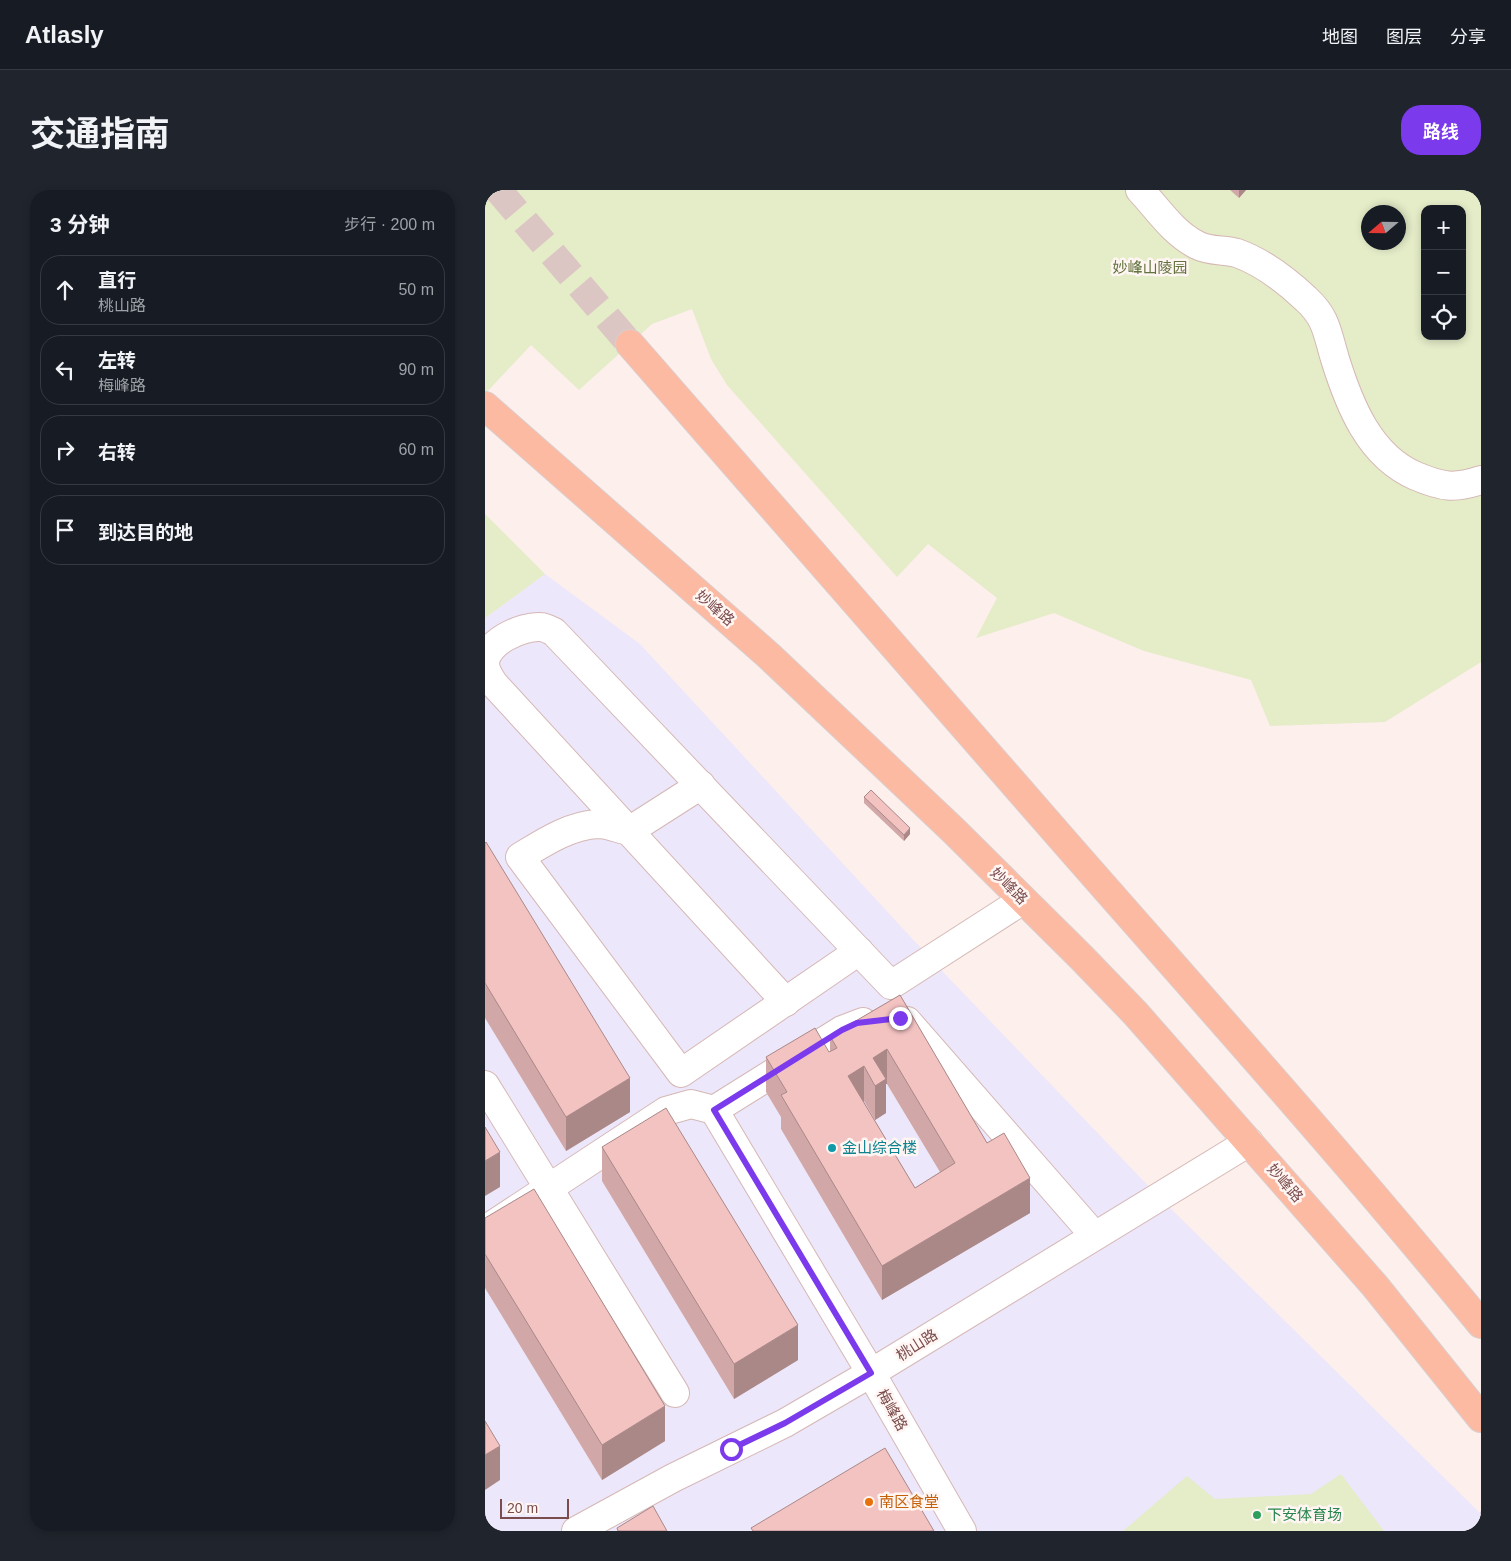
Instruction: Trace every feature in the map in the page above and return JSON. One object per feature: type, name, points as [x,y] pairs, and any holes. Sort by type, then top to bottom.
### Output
[{"type":"main road","points":[[630,344],[1061,838],[1363,1180],[1481,1324]]},
{"type":"main road","name":"妙峰路","points":[[485,406],[768,655],[954,830],[1136,1014],[1375,1286],[1481,1418]]},
{"type":"street","points":[[1140,190],[1179,234],[1197,246],[1213,251],[1236,253],[1260,264],[1285,280],[1320,312],[1327,328],[1338,368],[1359,420],[1374,445],[1395,465],[1421,478],[1450,487],[1481,480]]},
{"type":"street","points":[[786,1002],[494,684],[487,672],[485,663],[488,653],[513,634],[529,628],[542,627],[554,632],[891,986],[1023,900]]},
{"type":"street","points":[[701,785],[629,831],[600,824],[586,826],[550,839],[520,857],[681,1073],[859,951]]},
{"type":"street","points":[[485,1230],[666,1111],[691,1104],[714,1110],[842,1030],[857,1023],[900,1018],[908,1021],[1094,1235]]},
{"type":"street","points":[[485,1085],[675,1393]]},
{"type":"street","name":"梅峰路","points":[[714,1110],[871,1373],[962,1531]]},
{"type":"street","name":"桃山路","points":[[576,1531],[673,1478],[785,1423],[871,1373],[1249,1142]]},
{"type":"shaded area","points":[[545,574],[640,644],[944,973],[1159,1197],[1481,1514],[1481,1531],[485,1531],[485,618]]},
{"type":"green space","name":"妙峰山陵园","points":[[485,190],[1481,190],[1481,662],[1385,722],[1270,726],[1251,680],[1144,651],[1054,613],[976,638],[997,598],[928,544],[897,577],[727,385],[711,359],[692,309],[652,324],[579,390],[531,345],[485,394]]},
{"type":"green space","points":[[485,514],[545,574],[485,618]]},
{"type":"green space","name":"下安体育场","points":[[1341,1474],[1384,1531],[1123,1531],[1187,1476],[1215,1499],[1311,1494]]},
{"type":"building","points":[[871,790],[910,828],[904,835],[864,797]]},
{"type":"building","points":[[486,842],[630,1078],[566,1117],[485,983]]},
{"type":"building","name":"金山综合楼","points":[[900,995],[987,1143],[1004,1133],[1030,1178],[882,1266],[781,1095],[787,1092],[766,1057],[815,1028],[829,1052],[837,1048],[830,1036]],"holes":[[[887,1049],[955,1163],[915,1188],[848,1076],[864,1066],[875,1086],[886,1079],[873,1058]]]},
{"type":"building","points":[[666,1108],[798,1325],[734,1364],[602,1147]]},
{"type":"building","points":[[485,1127],[500,1152],[485,1161]]},
{"type":"building","points":[[534,1189],[665,1406],[602,1445],[485,1254],[485,1218]]},
{"type":"building","points":[[485,1421],[500,1446],[485,1455]]},
{"type":"building","points":[[885,1448],[934,1531],[753,1531],[751,1528]]},
{"type":"building","points":[[653,1506],[667,1531],[618,1531],[617,1528]]},
{"type":"tunnel","points":[[498,190],[630,344]]},
{"type":"place","name":"金山综合楼","points":[[832,1148]]},
{"type":"place","name":"南区食堂","points":[[869,1502]]},
{"type":"place","name":"下安体育场","points":[[1257,1515]]},
{"type":"route","points":[[731,1449],[785,1423],[871,1373],[714,1110],[842,1030],[857,1023],[900,1018]]}]
